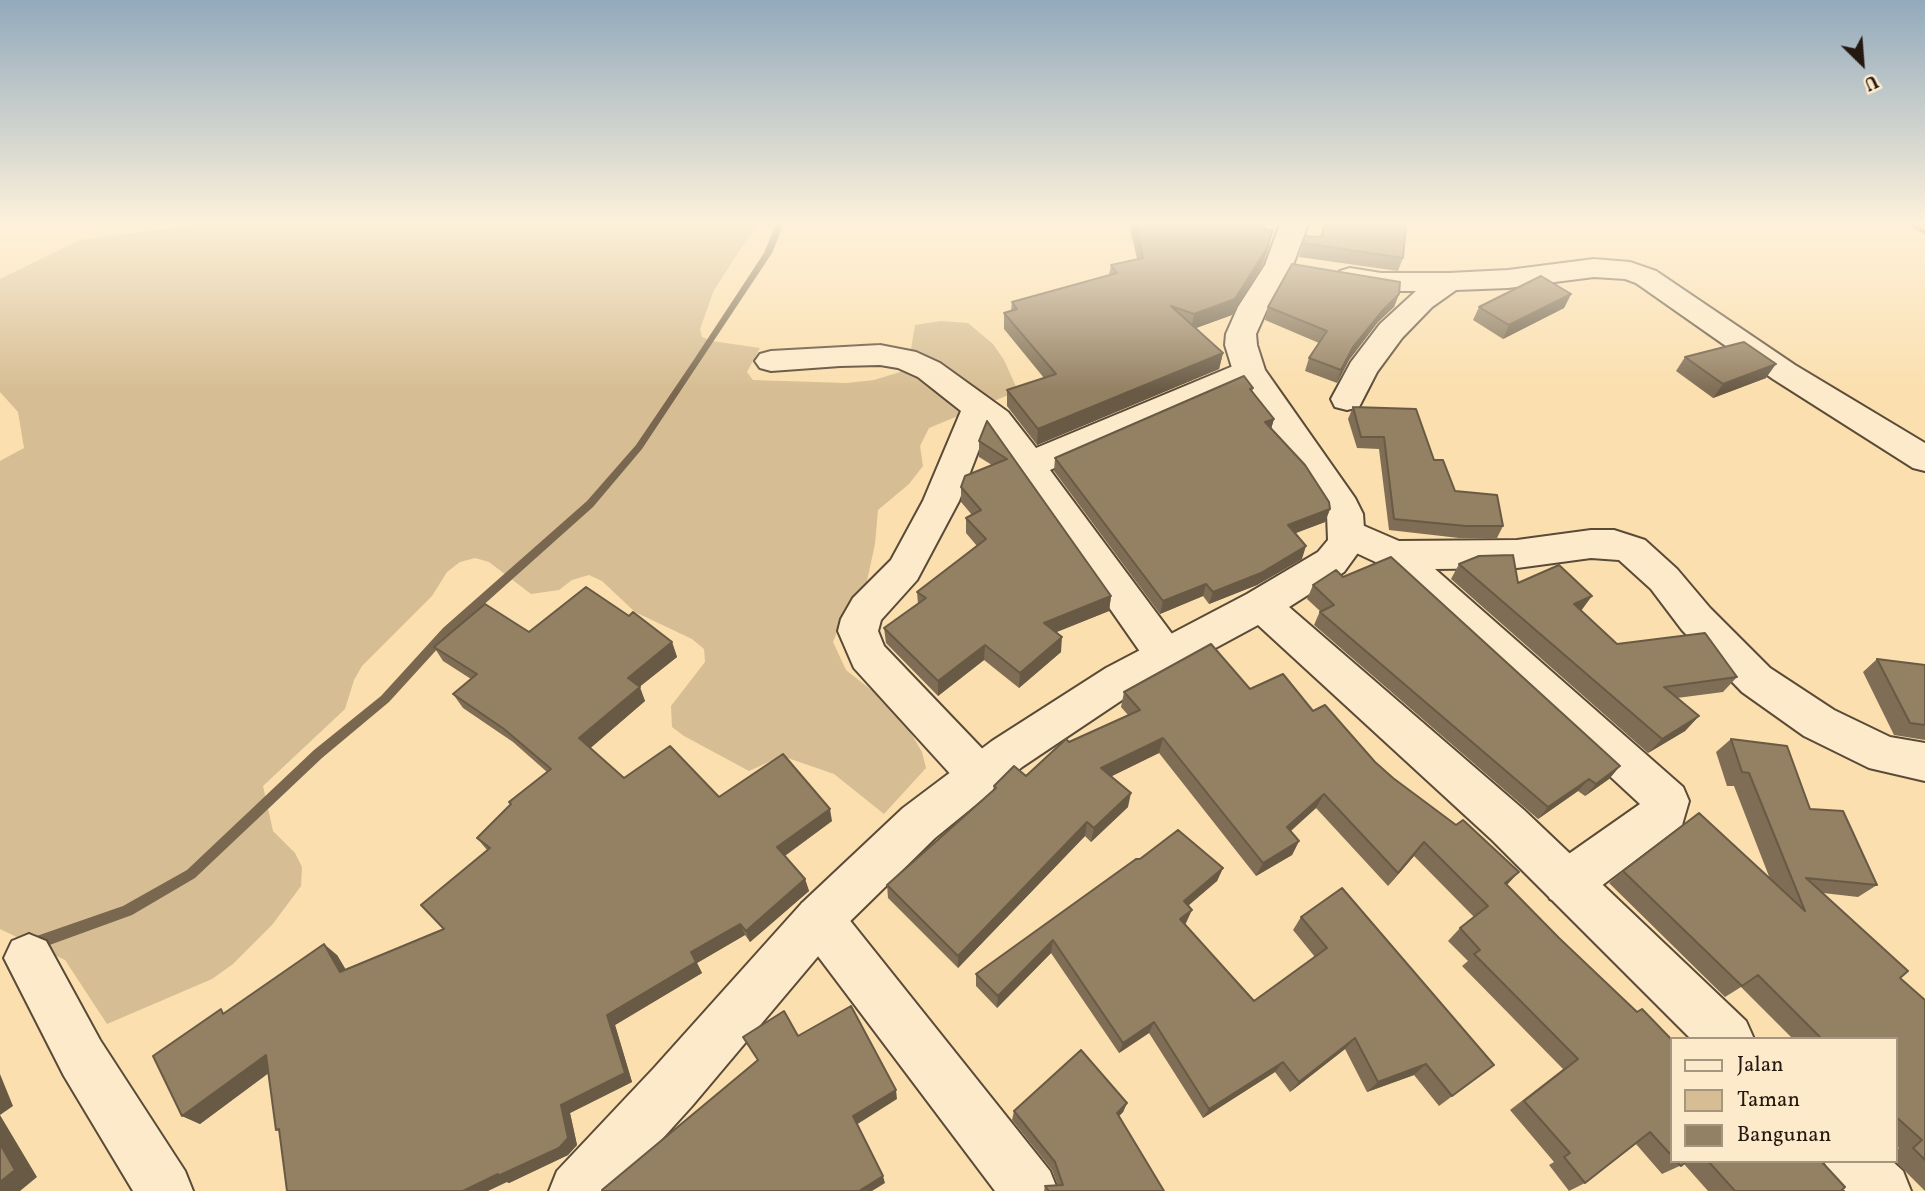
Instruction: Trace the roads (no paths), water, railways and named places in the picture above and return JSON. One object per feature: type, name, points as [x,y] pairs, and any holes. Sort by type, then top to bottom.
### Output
[{"type":"street","points":[[577,1191],[673,1087],[819,919],[919,823],[979,775],[1120,680],[1164,654],[1261,605],[1331,562],[1345,550],[1348,533],[1345,514],[1337,498],[1249,371],[1241,345],[1241,334],[1253,307],[1288,280]]},
{"type":"street","points":[[1366,280],[1381,282],[1497,280]]},
{"type":"street","points":[[1650,280],[1784,372],[1925,459]]},
{"type":"street","points":[[1348,399],[1362,369],[1391,331],[1421,301],[1449,282]]},
{"type":"street","points":[[771,361],[880,355],[905,359],[929,370],[996,420],[1164,654]]},
{"type":"street","points":[[1032,467],[1036,462],[1249,371]]},
{"type":"street","points":[[979,408],[942,501],[904,570],[867,609],[858,631],[868,656],[979,775]]},
{"type":"street","points":[[1348,533],[1395,555],[1667,801],[1666,811],[1567,883]]},
{"type":"street","points":[[1395,555],[1517,554],[1591,544],[1614,544],[1632,550],[1664,579],[1696,619],[1756,680],[1819,723],[1862,745],[1884,755],[1925,762]]},
{"type":"street","points":[[1261,605],[1508,825],[1726,1037]]},
{"type":"street","points":[[819,919],[1030,1191]]},
{"type":"street","points":[[29,958],[82,1058],[157,1188]]},
{"type":"street","points":[[1853,1163],[1882,1191]]},
{"type":"waterway","points":[[33,944],[127,911],[191,874],[318,754],[385,699],[447,631],[590,504],[639,447],[751,280]]}]
